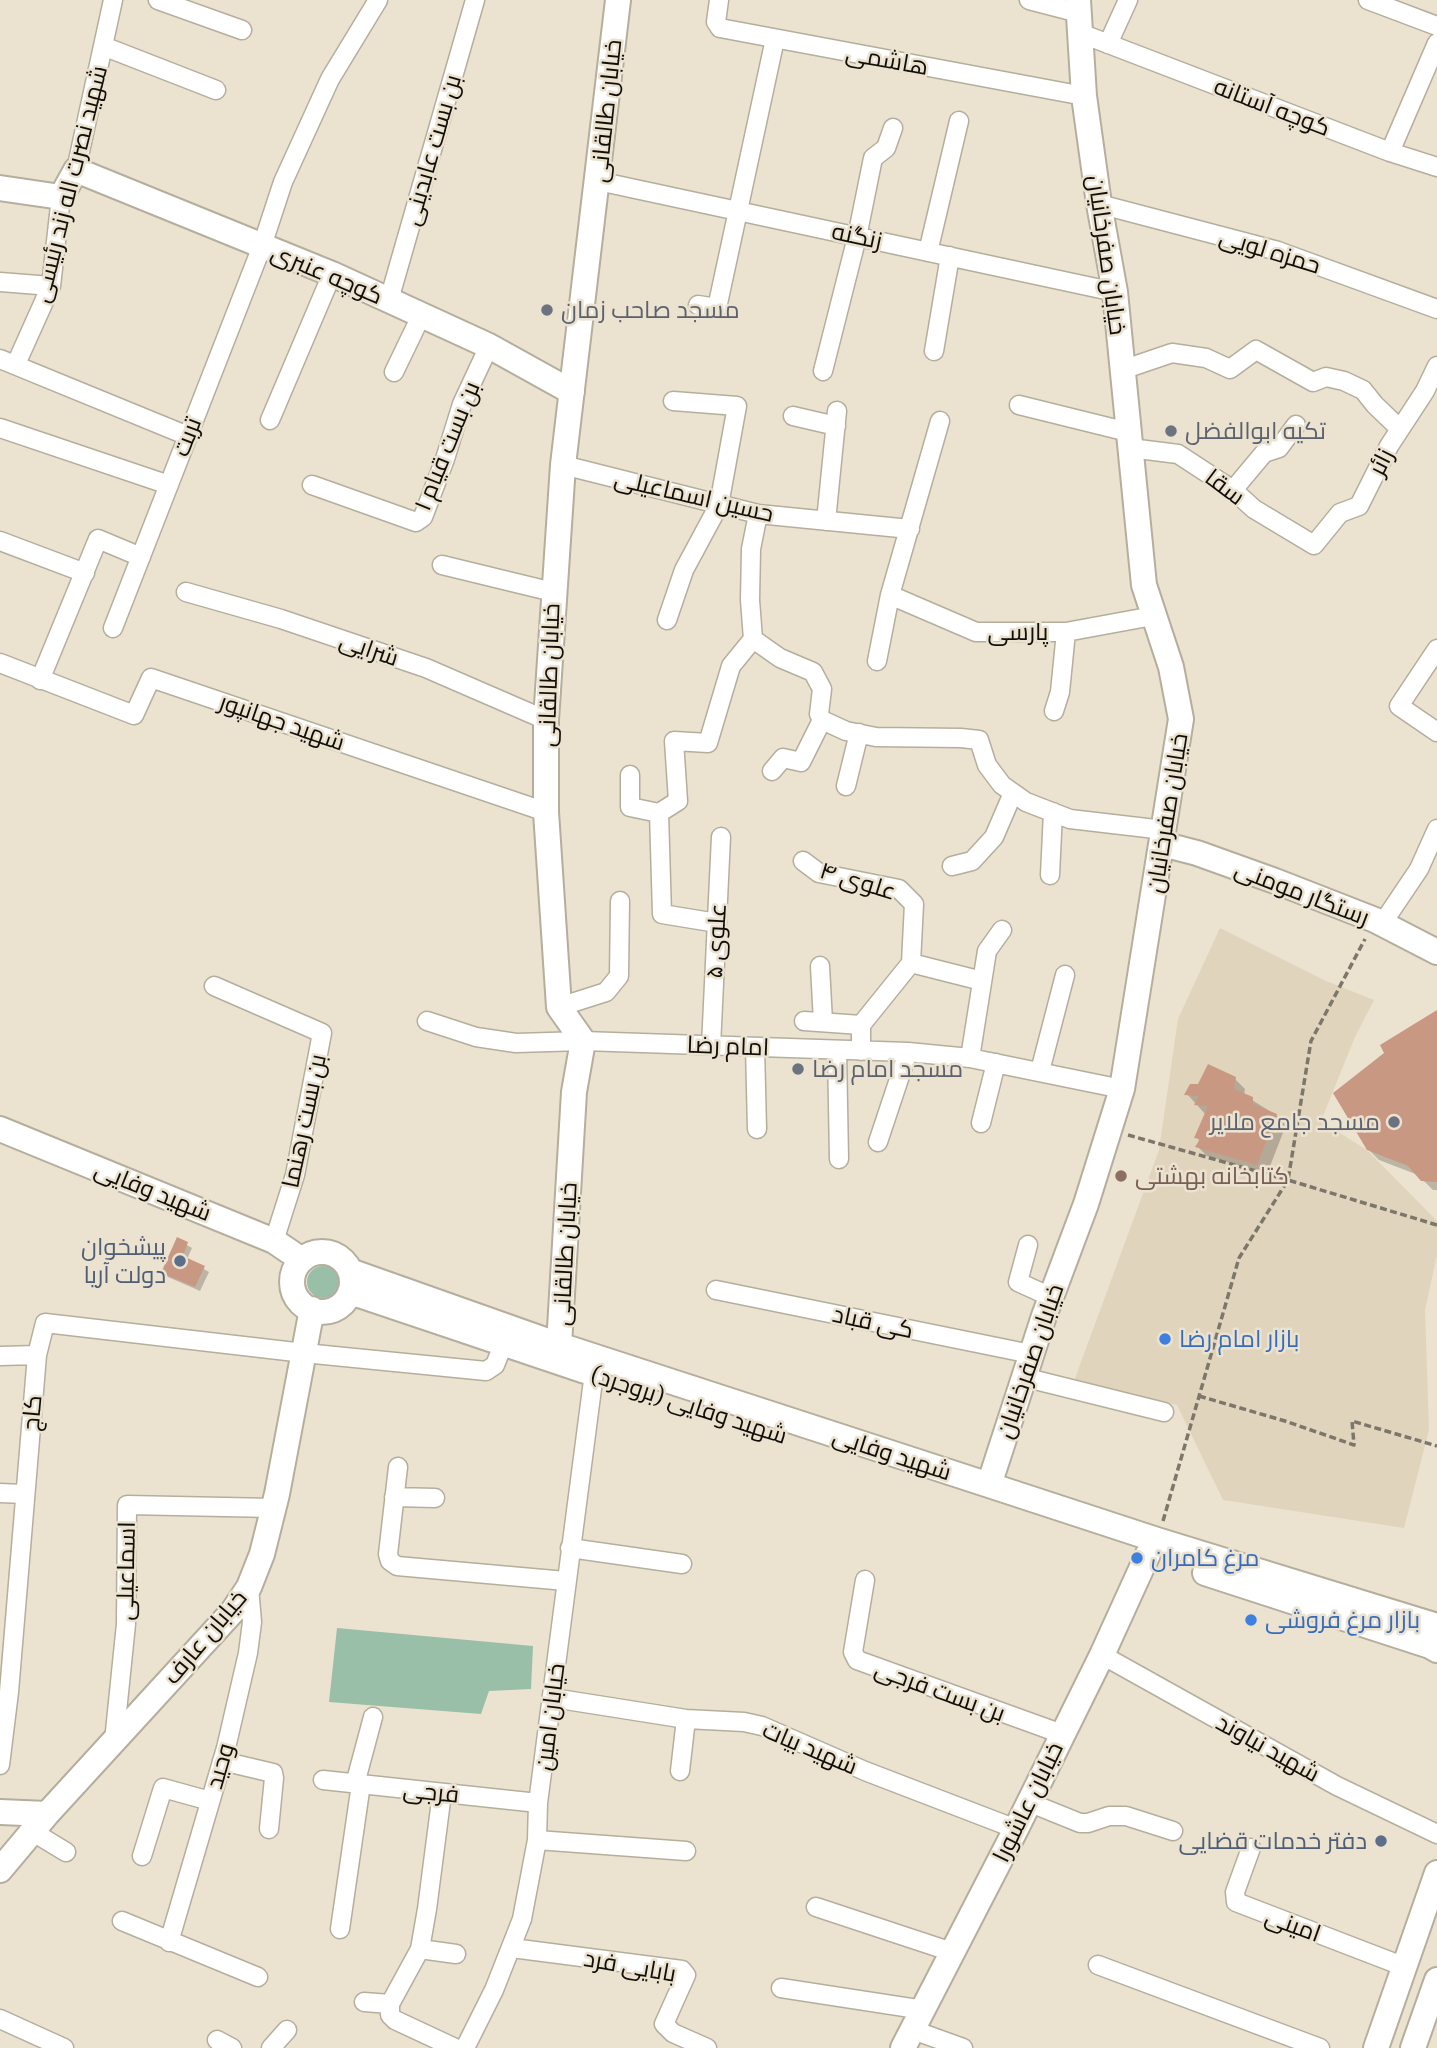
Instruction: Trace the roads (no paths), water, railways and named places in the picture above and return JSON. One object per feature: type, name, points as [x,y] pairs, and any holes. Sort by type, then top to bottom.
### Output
[{"type":"main road","name":"خیابان طالقانی","points":[[559,1007],[546,812],[546,720],[553,592],[563,466],[618,0]]},
{"type":"main road","name":"خیابان صفرخانیان","points":[[989,1485],[1027,1366],[1086,1204],[1122,1089],[1181,719],[1171,667],[1144,585],[1115,292],[1084,96],[1079,16]]},
{"type":"main road","name":"کوچه عنبری","points":[[76,170],[332,274],[489,346],[572,392]]},
{"type":"main road","name":"شهید نصرت اله زند رئیسی","points":[[61,197],[76,170]]},
{"type":"main road","points":[[0,188],[61,197]]},
{"type":"main road","name":"رستگار مومنی","points":[[1163,837],[1197,853],[1379,923],[1437,952]]},
{"type":"main road","points":[[559,1007],[583,1041]]},
{"type":"main road","name":"خیابان طالقانی","points":[[559,1345],[574,1092],[583,1041]]},
{"type":"main road","name":"شهید وفایی","points":[[0,1129],[274,1241],[302,1260]]},
{"type":"main road","points":[[325,1252],[342,1260],[350,1281],[343,1304],[325,1312],[312,1309],[299,1301],[292,1282],[294,1272],[302,1260],[315,1253],[325,1252]]},
{"type":"main road","name":"شهید وفایی","points":[[350,1281],[559,1345],[989,1485],[1437,1650]]},
{"type":"main road","name":"شهید وفایی (بروجرد)","points":[[350,1281],[503,1345],[1153,1547]]},
{"type":"main road","name":"خیابان عارف","points":[[0,1870],[233,1611],[249,1587],[262,1554],[273,1508],[312,1309]]},
{"type":"main road","name":"شهید وفایی","points":[[1153,1547],[1437,1626]]},
{"type":"main road","name":"خیابان عاشورا","points":[[913,2029],[1016,1829],[1153,1547]]},
{"type":"main road","points":[[0,1812],[40,1823]]},
{"type":"main road","points":[[1376,2048],[1437,1873]]},
{"type":"main road","points":[[1413,2048],[1437,1980]]},
{"type":"street","name":"شهید نصرت اله زند رئیسی","points":[[76,170],[113,0]]},
{"type":"street","points":[[158,0],[242,30]]},
{"type":"street","name":"تربت","points":[[113,628],[262,246],[283,182],[305,128],[330,79],[378,0]]},
{"type":"street","name":"بن بست عابدینی","points":[[389,300],[475,0]]},
{"type":"street","name":"هاشمی","points":[[719,0],[716,22],[720,28],[1084,96]]},
{"type":"street","points":[[1029,0],[1079,16],[1108,44],[1128,0]]},
{"type":"street","points":[[1368,0],[1437,26]]},
{"type":"street","points":[[698,305],[717,308],[775,39]]},
{"type":"street","points":[[1390,152],[1437,43]]},
{"type":"street","name":"کوچه آستانه","points":[[1108,44],[1390,152],[1437,166]]},
{"type":"street","points":[[103,46],[216,90]]},
{"type":"street","points":[[928,252],[959,121]]},
{"type":"street","points":[[823,371],[857,237],[873,158],[886,148],[893,128]]},
{"type":"street","name":"زنگنه","points":[[598,181],[1115,292]]},
{"type":"street","name":"شهید نصرت اله زند رئیسی","points":[[8,362],[51,286],[61,197]]},
{"type":"street","name":"حمزه لویی","points":[[1099,204],[1278,251],[1437,309]]},
{"type":"street","points":[[934,351],[950,256]]},
{"type":"street","points":[[270,420],[332,274]]},
{"type":"street","points":[[0,282],[51,286]]},
{"type":"street","points":[[394,372],[421,316]]},
{"type":"street","name":"بن بست قیام ۱","points":[[312,485],[416,522],[423,517],[462,404],[489,346]]},
{"type":"street","points":[[1122,370],[1172,353],[1206,358],[1230,369],[1256,350],[1313,382],[1326,377],[1344,381],[1363,390],[1400,429]]},
{"type":"street","points":[[8,362],[188,436]]},
{"type":"street","name":"زائر","points":[[1314,545],[1340,513],[1359,506],[1389,446],[1425,391],[1437,366]]},
{"type":"street","points":[[667,620],[684,570],[719,505],[737,406],[673,401]]},
{"type":"street","name":"سقا","points":[[1019,405],[1178,454],[1233,490],[1254,509],[1314,545]]},
{"type":"street","points":[[793,416],[836,419],[826,521]]},
{"type":"street","points":[[877,661],[890,595],[940,421]]},
{"type":"street","points":[[1233,490],[1264,453],[1279,448],[1296,425]]},
{"type":"street","points":[[0,428],[169,485]]},
{"type":"street","name":"حسین اسماعیلی","points":[[563,466],[758,514],[910,529]]},
{"type":"street","points":[[630,775],[631,807],[659,813],[678,801],[674,741],[708,743],[730,666],[753,639],[750,600],[751,549],[758,514]]},
{"type":"street","points":[[40,680],[98,539],[141,557]]},
{"type":"street","points":[[0,541],[85,573]]},
{"type":"street","points":[[442,565],[553,592]]},
{"type":"street","name":"شرایی","points":[[186,592],[281,619],[426,668],[546,720]]},
{"type":"street","name":"پارسی","points":[[890,595],[976,632],[1066,632],[1153,615]]},
{"type":"street","points":[[1054,711],[1060,692],[1066,632]]},
{"type":"street","points":[[753,639],[780,658],[813,672],[822,689],[819,714],[822,720],[846,731],[876,737],[979,740],[987,765],[1002,785],[1026,803],[1070,819],[1163,837]]},
{"type":"street","points":[[1437,649],[1399,706],[1437,732]]},
{"type":"street","name":"شهید جهانپور","points":[[0,663],[134,715],[151,678],[546,812]]},
{"type":"street","points":[[772,771],[783,758],[801,762],[822,720]]},
{"type":"street","points":[[846,786],[859,733]]},
{"type":"street","points":[[952,866],[972,861],[994,837],[1013,793]]},
{"type":"street","points":[[659,813],[662,914],[717,923]]},
{"type":"street","points":[[1050,875],[1053,813]]},
{"type":"street","points":[[1379,923],[1419,869],[1437,829]]},
{"type":"street","name":"علوی ۵","points":[[711,1046],[721,837]]},
{"type":"street","name":"علوی ۴","points":[[803,861],[819,873],[899,889],[914,904],[911,963]]},
{"type":"street","points":[[559,1007],[606,992],[620,976],[620,901]]},
{"type":"street","points":[[970,1058],[987,951],[1002,930]]},
{"type":"street","points":[[861,1051],[861,1025],[911,963],[982,981]]},
{"type":"street","points":[[820,966],[823,1022]]},
{"type":"street","points":[[1040,1071],[1065,975]]},
{"type":"street","name":"بن بست رهنما","points":[[214,986],[322,1033],[295,1175],[274,1241]]},
{"type":"street","name":"امام رضا","points":[[427,1021],[476,1037],[516,1043],[583,1041],[908,1052],[970,1058],[1122,1089]]},
{"type":"street","points":[[804,1021],[861,1025]]},
{"type":"street","points":[[755,1047],[757,1129]]},
{"type":"street","points":[[837,1050],[839,1159]]},
{"type":"street","points":[[878,1143],[908,1052]]},
{"type":"street","points":[[981,1123],[996,1063]]},
{"type":"street","points":[[1028,1245],[1018,1282],[1051,1297]]},
{"type":"street","name":"کی قباد","points":[[716,1290],[1027,1366],[1164,1412]]},
{"type":"street","name":"کاج","points":[[1,1753],[9,1692],[7,1620],[24,1494],[37,1355],[45,1323],[304,1353]]},
{"type":"street","points":[[304,1353],[486,1371],[495,1366],[503,1345]]},
{"type":"street","points":[[0,1356],[37,1355]]},
{"type":"street","name":"خیابان امین","points":[[465,2048],[523,1919],[537,1840],[538,1803],[594,1373]]},
{"type":"street","points":[[398,1467],[388,1554],[390,1561],[397,1566],[566,1581]]},
{"type":"street","points":[[0,1493],[24,1494]]},
{"type":"street","points":[[394,1497],[435,1498]]},
{"type":"street","name":"اسماعیلی","points":[[114,1741],[125,1624],[128,1505],[273,1508]]},
{"type":"street","points":[[570,1548],[682,1564]]},
{"type":"street","name":"بن بست فرجی","points":[[866,1580],[853,1652],[857,1660],[1062,1734]]},
{"type":"street","name":"وحید","points":[[169,1942],[222,1761],[248,1653],[252,1622],[249,1587]]},
{"type":"street","name":"شهید نیاوند","points":[[1102,1655],[1337,1786],[1437,1834]]},
{"type":"street","name":"شهید بیات","points":[[553,1698],[686,1720],[744,1722],[762,1726],[864,1771],[1016,1829]]},
{"type":"street","points":[[340,1929],[358,1784],[373,1717]]},
{"type":"street","points":[[680,1771],[686,1720]]},
{"type":"street","points":[[222,1761],[273,1773],[269,1829]]},
{"type":"street","name":"فرجی","points":[[323,1780],[538,1803]]},
{"type":"street","points":[[142,1856],[163,1787],[210,1801]]},
{"type":"street","points":[[442,1793],[420,1949],[390,2004],[390,2015],[395,2020],[455,2048]]},
{"type":"street","points":[[1028,1802],[1080,1823],[1109,1816],[1126,1816],[1172,1831]]},
{"type":"street","points":[[40,1823],[66,1853]]},
{"type":"street","points":[[537,1840],[686,1851]]},
{"type":"street","name":"امینی","points":[[1251,1848],[1235,1892],[1236,1902],[1405,1966]]},
{"type":"street","points":[[816,1907],[953,1952]]},
{"type":"street","points":[[122,1921],[257,1977]]},
{"type":"street","name":"بابایی فرد","points":[[512,1948],[682,1970],[686,1975],[664,2024],[673,2033],[707,2048]]},
{"type":"street","points":[[420,1949],[456,1954]]},
{"type":"street","points":[[1098,1965],[1321,2048]]},
{"type":"street","points":[[781,1988],[913,2029],[963,2048]]},
{"type":"street","points":[[365,2002],[390,2004]]},
{"type":"street","points":[[0,2019],[64,2048]]},
{"type":"street","points":[[271,2048],[287,2030]]},
{"type":"place","name":"مسجد صاحب زمان","points":[[547,310]]},
{"type":"place","name":"تکیه ابوالفضل","points":[[1171,431]]},
{"type":"place","name":"مسجد امام رضا","points":[[798,1069]]},
{"type":"place","name":"مسجد جامع ملایر","points":[[1394,1122]]},
{"type":"place","name":"کتابخانه بهشتی","points":[[1121,1176]]},
{"type":"place","name":"پیشخوان دولت آریا","points":[[180,1261]]},
{"type":"place","name":"بازار امام رضا","points":[[1165,1339]]},
{"type":"place","name":"مرغ کامران","points":[[1137,1558]]},
{"type":"place","name":"بازار مرغ فروشی","points":[[1251,1620]]},
{"type":"place","name":"دفتر خدمات قضایی","points":[[1381,1841]]}]
